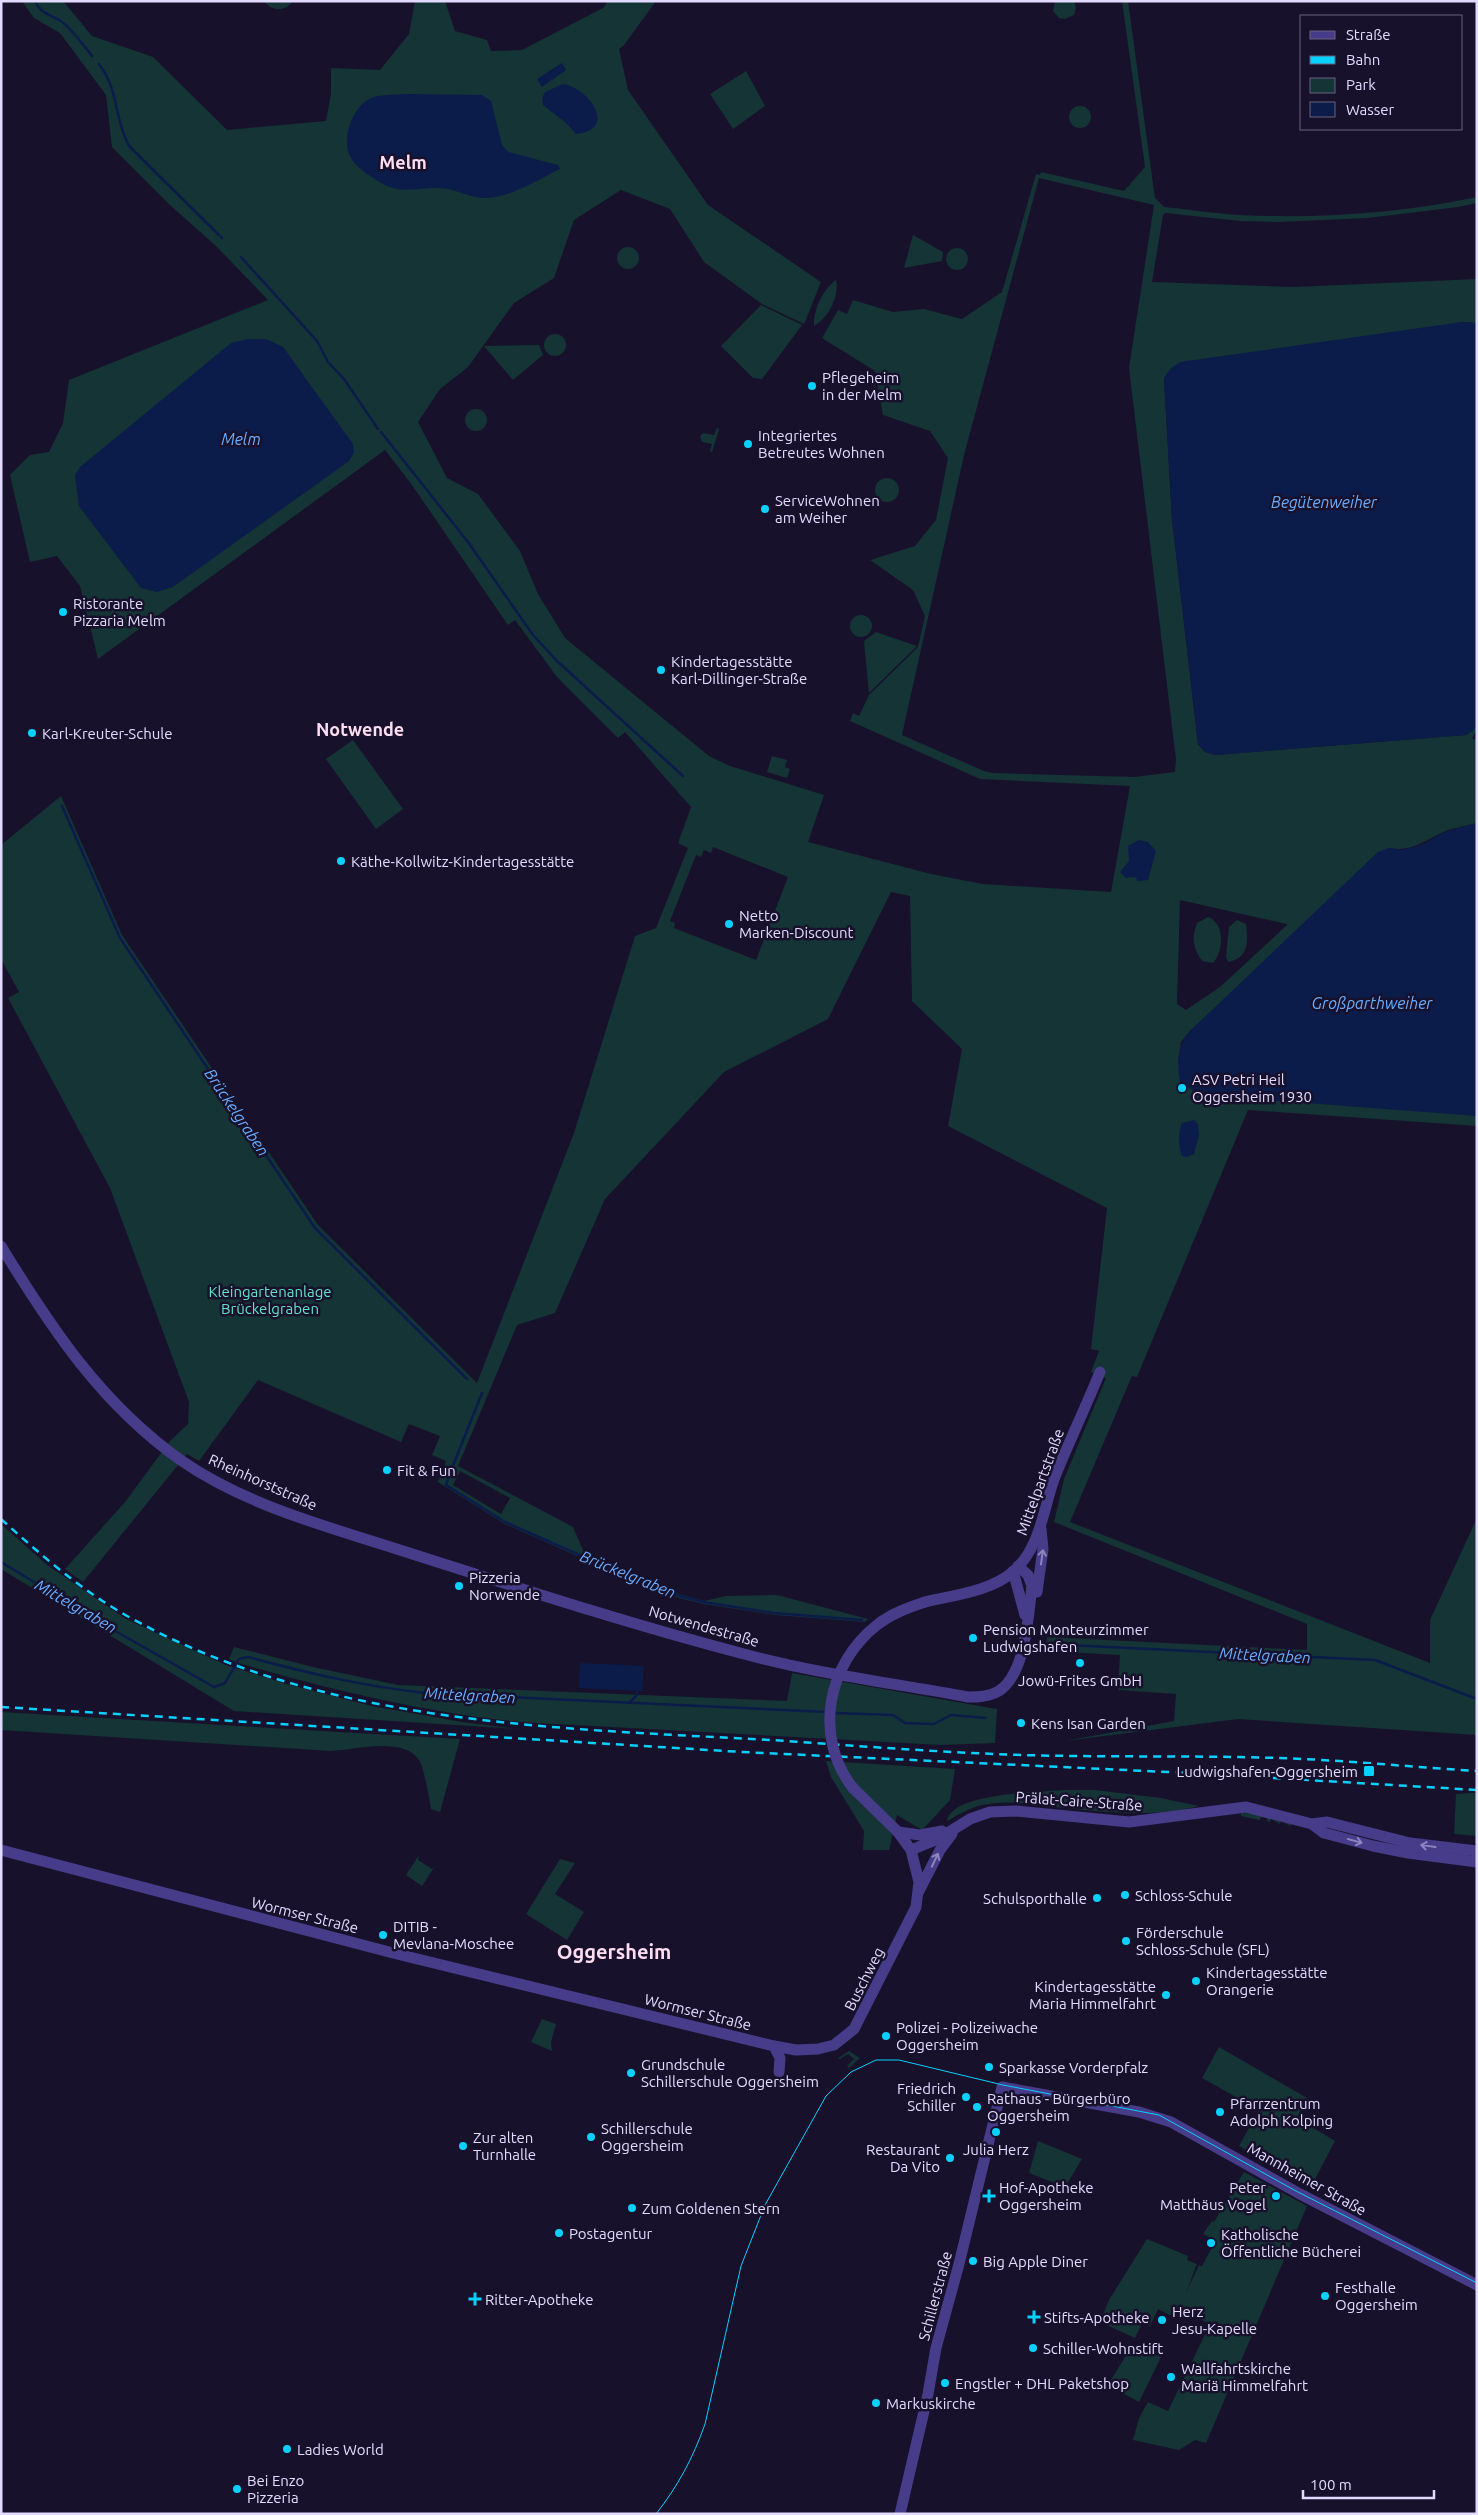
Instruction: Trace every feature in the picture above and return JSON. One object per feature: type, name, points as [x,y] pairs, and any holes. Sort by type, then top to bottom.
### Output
[{"type":"street","name":"Rheinhorststraße","points":[[1,1246],[66,1347],[105,1393],[162,1446],[184,1462],[214,1479],[279,1510],[403,1551]]},
{"type":"street","name":"Mittelpartstraße","points":[[1016,1568],[1034,1543],[1055,1477],[1100,1372]]},
{"type":"street","points":[[1028,1619],[1033,1613],[1043,1549],[1040,1528]]},
{"type":"street","name":"Notwendestraße","points":[[403,1551],[745,1655],[968,1697],[988,1696],[1003,1688],[1013,1676],[1020,1660],[1028,1619]]},
{"type":"street","points":[[1016,1568],[1031,1581],[1028,1619]]},
{"type":"street","points":[[1016,1568],[1023,1612],[1028,1619]]},
{"type":"street","points":[[918,1893],[916,1866],[911,1850],[898,1832],[864,1800],[842,1771],[836,1759],[831,1737],[831,1700],[835,1684],[844,1663],[865,1635],[888,1617],[925,1602],[994,1584],[1016,1568]]},
{"type":"street","points":[[994,1584],[1012,1590],[1022,1600]]},
{"type":"street","name":"Prälat-Caire-Straße","points":[[911,1850],[938,1839],[952,1828],[979,1815],[1001,1811],[1129,1822],[1246,1807],[1312,1824],[1324,1833],[1338,1831],[1410,1843],[1477,1851]]},
{"type":"street","points":[[898,1832],[930,1835],[952,1828]]},
{"type":"street","points":[[918,1893],[952,1828]]},
{"type":"street","name":"Prälat-Caire-Straße","points":[[1338,1831],[1408,1853],[1477,1862]]},
{"type":"street","name":"Wormser Straße","points":[[1,1850],[376,1948],[774,2046],[807,2050]]},
{"type":"street","name":"Buschweg","points":[[807,2050],[834,2045],[854,2029],[912,1917],[918,1893]]},
{"type":"street","points":[[774,2046],[780,2058],[779,2072]]},
{"type":"street","name":"Mannheimer Straße","points":[[1002,2087],[1139,2112],[1171,2122],[1300,2194],[1477,2285]]},
{"type":"street","name":"Schillerstraße","points":[[900,2514],[928,2394],[936,2348],[960,2264],[1002,2087]]},
{"type":"green space","name":"Kleingartenanlage Brückelgraben","points":[[22,1],[63,1],[92,36],[153,57],[227,130],[326,121],[331,94],[331,68],[380,70],[409,34],[415,1],[445,1],[455,31],[487,40],[491,51],[522,50],[603,8],[608,1],[656,1],[624,45],[619,49],[628,90],[708,205],[821,282],[804,324],[762,304],[704,262],[670,209],[621,190],[574,220],[554,278],[514,303],[468,367],[440,389],[418,422],[447,478],[478,494],[520,551],[538,594],[565,638],[709,756],[730,766],[824,795],[808,842],[931,874],[983,884],[1111,892],[1130,786],[980,779],[850,721],[853,713],[859,716],[869,695],[918,647],[925,616],[913,590],[870,560],[915,546],[936,520],[948,458],[930,431],[883,415],[875,371],[822,338],[838,310],[847,314],[853,300],[893,312],[924,309],[962,319],[1002,292],[1036,174],[1040,175],[1041,172],[1124,191],[1145,167],[1122,1],[1128,1],[1155,198],[1164,207],[1221,214],[1299,216],[1389,211],[1477,197],[1477,203],[1458,207],[1368,218],[1278,222],[1240,221],[1165,213],[1163,215],[1152,282],[1295,287],[1477,279],[1477,323],[1462,322],[1164,378],[1172,519],[1198,744],[1205,752],[1215,755],[1466,735],[1477,725],[1477,730],[1472,738],[1477,741],[1477,823],[1443,832],[1423,843],[1404,849],[1389,848],[1190,1031],[1181,1042],[1178,1063],[1477,1116],[1477,1126],[1248,1110],[1137,1377],[1132,1376],[1070,1522],[1430,1663],[1430,1620],[1477,1518],[1477,1735],[1238,1719],[1065,1741],[1174,1721],[1176,1694],[1118,1690],[1120,1655],[1046,1651],[1047,1637],[1307,1650],[1307,1624],[1054,1522],[1064,1479],[1106,1378],[1091,1372],[1099,1351],[1091,1349],[1107,1208],[948,1126],[962,1049],[912,1001],[910,896],[891,892],[828,1019],[724,1072],[605,1199],[555,1313],[517,1325],[458,1466],[573,1527],[586,1557],[661,1589],[704,1601],[726,1596],[777,1595],[868,1619],[865,1622],[776,1615],[703,1604],[660,1593],[505,1524],[438,1482],[446,1461],[432,1455],[440,1436],[409,1424],[401,1442],[258,1380],[199,1461],[187,1454],[83,1582],[65,1569],[125,1502],[170,1441],[188,1424],[189,1402],[110,1188],[8,998],[19,992],[1,959],[1,845],[61,796],[122,935],[318,1225],[477,1383],[574,1133],[635,936],[656,928],[688,848],[678,843],[691,807],[625,732],[618,738],[557,677],[515,620],[508,625],[412,485],[385,450],[98,659],[80,586],[57,556],[30,562],[10,475],[30,455],[49,452],[63,423],[69,380],[268,300],[217,247],[171,206],[112,147],[106,95],[60,33],[34,18]],"holes":[[[1039,178],[1154,205],[1129,368],[1176,760],[1175,772],[1134,777],[993,773],[984,771],[902,735],[964,455]],[[713,847],[788,877],[756,960],[674,928],[675,923],[670,921],[696,855],[701,857],[704,850],[711,853]],[[1180,900],[1287,924],[1220,987],[1186,1010],[1177,1004]],[[460,1471],[510,1498],[501,1514],[453,1485]]]},
{"type":"green space","points":[[264,1],[293,1],[282,9],[275,9]]},
{"type":"green space","points":[[1055,1],[1074,1],[1076,8],[1074,15],[1065,19],[1059,18],[1053,11]]},
{"type":"green space","points":[[746,71],[765,106],[733,129],[710,94]]},
{"type":"green space","points":[[1080,106],[1088,109],[1091,117],[1088,125],[1080,128],[1072,125],[1069,117],[1072,109]]},
{"type":"green space","points":[[913,235],[943,252],[942,261],[904,268]]},
{"type":"green space","points":[[628,247],[636,250],[639,258],[636,266],[628,269],[620,266],[617,258],[620,250]]},
{"type":"green space","points":[[957,248],[965,251],[968,259],[965,267],[957,270],[949,267],[946,259],[949,251]]},
{"type":"green space","points":[[836,280],[836,293],[832,306],[824,318],[814,326],[815,313],[820,300]]},
{"type":"green space","points":[[761,305],[802,325],[762,379],[753,378],[721,346]]},
{"type":"green space","points":[[555,334],[563,337],[566,345],[563,353],[555,356],[547,353],[544,345],[547,337]]},
{"type":"green space","points":[[539,345],[543,355],[513,380],[484,346]]},
{"type":"green space","points":[[476,409],[486,416],[487,420],[480,430],[476,431],[466,424],[465,420],[472,410]]},
{"type":"green space","points":[[717,428],[719,429],[712,452],[710,451],[712,444],[702,442],[700,436],[703,433],[714,435]]},
{"type":"green space","points":[[887,478],[896,481],[899,490],[896,499],[887,502],[878,499],[875,490],[878,481]]},
{"type":"green space","points":[[861,615],[869,618],[872,626],[869,634],[861,637],[853,634],[850,626],[853,618]]},
{"type":"green space","points":[[876,632],[917,646],[869,693],[864,641]]},
{"type":"green space","points":[[353,740],[403,809],[376,829],[326,759]]},
{"type":"green space","points":[[772,756],[787,760],[785,767],[790,769],[787,778],[767,772]]},
{"type":"green space","points":[[1208,917],[1218,925],[1221,938],[1219,952],[1213,963],[1202,961],[1194,943],[1197,923]]},
{"type":"green space","points":[[1237,920],[1246,924],[1246,948],[1240,957],[1228,962],[1226,957],[1229,927]]},
{"type":"green space","points":[[1,1524],[47,1565],[126,1619],[226,1665],[286,1684],[372,1706],[462,1722],[519,1729],[234,1711],[1,1569]]},
{"type":"green space","points":[[234,1647],[313,1667],[398,1685],[787,1701],[792,1673],[997,1709],[995,1743],[941,1745],[519,1722],[484,1718],[449,1713],[345,1692],[276,1674],[229,1659]]},
{"type":"green space","points":[[1,1712],[460,1739],[440,1812],[431,1809],[419,1760],[412,1753],[402,1748],[378,1746],[331,1751],[1,1730]]},
{"type":"green space","points":[[826,1761],[955,1769],[950,1800],[922,1830],[897,1815],[889,1850],[863,1850],[864,1831],[831,1777]]},
{"type":"green space","points":[[1095,1790],[1161,1798],[1199,1806],[1166,1812],[1133,1813],[1024,1803],[992,1803],[977,1806],[947,1821],[952,1811],[964,1804],[980,1799],[999,1795]]},
{"type":"green space","points":[[1477,1793],[1477,1836],[1454,1834],[1456,1794]]},
{"type":"green space","points":[[1241,1813],[1254,1813],[1292,1824],[1290,1826],[1281,1821],[1280,1824],[1271,1819],[1270,1822],[1267,1821],[1267,1818],[1261,1817],[1260,1820],[1241,1816]]},
{"type":"green space","points":[[419,1855],[418,1860],[432,1869],[435,1866],[422,1886],[406,1875]]},
{"type":"green space","points":[[560,1859],[575,1863],[555,1894],[584,1912],[567,1940],[526,1914]]},
{"type":"green space","points":[[542,2019],[556,2024],[551,2042],[552,2051],[531,2042]]},
{"type":"green space","points":[[1219,2047],[1307,2098],[1297,2118],[1335,2141],[1311,2187],[1239,2146],[1259,2110],[1202,2078]]},
{"type":"green space","points":[[849,2051],[860,2058],[849,2068],[847,2066],[854,2059],[848,2054],[840,2059],[838,2058]]},
{"type":"green space","points":[[1038,2141],[1082,2159],[1065,2187],[1029,2173]]},
{"type":"green space","points":[[1244,2172],[1307,2206],[1206,2443],[1195,2440],[1179,2450],[1133,2440],[1139,2418],[1148,2402],[1168,2411],[1210,2324],[1179,2309],[1174,2317],[1158,2309],[1150,2326],[1142,2323],[1135,2338],[1100,2322],[1109,2300],[1147,2239],[1188,2256],[1187,2260],[1197,2264],[1186,2293],[1199,2265],[1202,2266],[1216,2240],[1203,2234],[1212,2221],[1214,2222]]},
{"type":"green space","points":[[1133,2344],[1161,2357],[1139,2402],[1108,2385]]},
{"type":"water","points":[[562,63],[566,70],[542,87],[537,79]]},
{"type":"water","points":[[563,84],[573,87],[582,93],[595,109],[598,117],[596,125],[589,131],[576,134],[566,123],[543,105],[542,98],[545,92]]},
{"type":"water","points":[[405,94],[482,95],[491,101],[502,145],[508,152],[558,165],[560,169],[505,195],[485,198],[443,188],[405,190],[387,186],[367,174],[351,158],[347,142],[348,132],[355,114],[367,101],[378,96]]},
{"type":"water","name":"Begütenweiher","points":[[1462,322],[1477,323],[1477,725],[1474,730],[1466,735],[1215,755],[1205,752],[1198,744],[1172,519],[1164,378],[1171,368],[1180,362]]},
{"type":"water","name":"Melm","points":[[248,339],[266,339],[283,347],[353,444],[354,453],[349,461],[173,587],[157,592],[141,588],[79,506],[75,475],[80,467],[231,343]]},
{"type":"water","name":"Großparthweiher","points":[[1477,823],[1477,1116],[1200,1095],[1180,1082],[1178,1068],[1180,1049],[1190,1031],[1378,852],[1389,848],[1402,850],[1424,844],[1444,832]]},
{"type":"water","points":[[1139,840],[1148,842],[1156,851],[1148,880],[1138,881],[1135,877],[1126,878],[1120,872],[1129,861],[1128,846]]},
{"type":"water","points":[[1194,1120],[1198,1124],[1199,1135],[1194,1154],[1186,1157],[1182,1156],[1179,1135],[1182,1123]]},
{"type":"water","points":[[580,1663],[644,1666],[642,1691],[579,1688]]},
{"type":"waterway","points":[[35,1],[43,11],[67,26],[92,56]]},
{"type":"waterway","points":[[99,64],[106,74],[114,94],[124,135],[129,146],[222,238]]},
{"type":"waterway","points":[[241,257],[317,341],[328,362],[344,379],[378,429]]},
{"type":"waterway","points":[[381,432],[468,542],[533,635],[557,661],[683,776]]},
{"type":"waterway","name":"Brückelgraben","points":[[62,806],[120,938],[315,1228],[467,1379]]},
{"type":"waterway","name":"Brückelgraben","points":[[452,1468],[482,1393]]},
{"type":"waterway","name":"Brückelgraben","points":[[448,1479],[446,1485],[505,1522],[661,1591],[703,1602],[774,1613],[862,1620]]},
{"type":"waterway","name":"Mittelgraben","points":[[1,1562],[110,1628],[214,1687],[225,1683],[239,1659],[248,1657],[379,1687],[425,1693],[827,1712]]},
{"type":"waterway","name":"Mittelgraben","points":[[1047,1644],[1375,1660],[1477,1699]]},
{"type":"waterway","points":[[629,1703],[637,1695],[637,1691]]},
{"type":"waterway","name":"Mittelgraben","points":[[835,1713],[893,1715],[905,1723],[934,1724],[951,1715],[986,1718]]},
{"type":"tram line","points":[[656,2514],[684,2471],[705,2424],[741,2266],[765,2205],[826,2096],[851,2072],[876,2060],[899,2060],[1003,2085],[1159,2115],[1296,2191],[1477,2283]]},
{"type":"railway","points":[[1,1519],[78,1584],[129,1617],[205,1654],[285,1681],[366,1702],[449,1716],[619,1732],[994,1754],[1278,1758],[1477,1771]]},
{"type":"railway","points":[[1,1707],[742,1752],[1189,1773],[1477,1790]]},
{"type":"place","name":"Pflegeheim in der Melm","points":[[812,386]]},
{"type":"place","name":"Integriertes Betreutes Wohnen","points":[[748,444]]},
{"type":"place","name":"ServiceWohnen am Weiher","points":[[765,509]]},
{"type":"place","name":"Ristorante Pizzaria Melm","points":[[63,612]]},
{"type":"place","name":"Kindertagesstätte Karl-Dillinger-Straße","points":[[661,670]]},
{"type":"place","name":"Karl-Kreuter-Schule","points":[[32,733]]},
{"type":"place","name":"Käthe-Kollwitz-Kindertagesstätte","points":[[341,861]]},
{"type":"place","name":"Netto Marken-Discount","points":[[729,924]]},
{"type":"place","name":"ASV Petri Heil Oggersheim 1930","points":[[1182,1088]]},
{"type":"place","name":"Fit & Fun","points":[[387,1470]]},
{"type":"place","name":"Pizzeria Norwende","points":[[459,1586]]},
{"type":"place","name":"Pension Monteurzimmer Ludwigshafen","points":[[973,1638]]},
{"type":"place","name":"Jowü-Frites GmbH","points":[[1080,1663]]},
{"type":"place","name":"Kens Isan Garden","points":[[1021,1723]]},
{"type":"place","name":"Ludwigshafen-Oggersheim","points":[[1369,1771]]},
{"type":"place","name":"Schloss-Schule","points":[[1125,1895]]},
{"type":"place","name":"Schulsporthalle","points":[[1097,1898]]},
{"type":"place","name":"DITIB - Mevlana-Moschee","points":[[383,1935]]},
{"type":"place","name":"Förderschule Schloss-Schule (SFL)","points":[[1126,1941]]},
{"type":"place","name":"Kindertagesstätte Orangerie","points":[[1196,1981]]},
{"type":"place","name":"Kindertagesstätte Maria Himmelfahrt","points":[[1166,1995]]},
{"type":"place","name":"Polizei - Polizeiwache Oggersheim","points":[[886,2036]]},
{"type":"place","name":"Sparkasse Vorderpfalz","points":[[989,2067]]},
{"type":"place","name":"Grundschule Schillerschule Oggersheim","points":[[631,2073]]},
{"type":"place","name":"Friedrich Schiller","points":[[966,2097]]},
{"type":"place","name":"Rathaus - Bürgerbüro Oggersheim","points":[[977,2107]]},
{"type":"place","name":"Pfarrzentrum Adolph Kolping","points":[[1220,2112]]},
{"type":"place","name":"Julia Herz","points":[[996,2132]]},
{"type":"place","name":"Schillerschule Oggersheim","points":[[591,2137]]},
{"type":"place","name":"Zur alten Turnhalle","points":[[463,2146]]},
{"type":"place","name":"Restaurant Da Vito","points":[[950,2158]]},
{"type":"place","name":"Hof-Apotheke Oggersheim","points":[[989,2196]]},
{"type":"place","name":"Peter Matthäus Vogel","points":[[1276,2196]]},
{"type":"place","name":"Zum Goldenen Stern","points":[[632,2208]]},
{"type":"place","name":"Postagentur","points":[[559,2233]]},
{"type":"place","name":"Katholische Öffentliche Bücherei","points":[[1211,2243]]},
{"type":"place","name":"Big Apple Diner","points":[[973,2261]]},
{"type":"place","name":"Festhalle Oggersheim","points":[[1325,2296]]},
{"type":"place","name":"Ritter-Apotheke","points":[[475,2299]]},
{"type":"place","name":"Stifts-Apotheke","points":[[1034,2317]]},
{"type":"place","name":"Herz Jesu-Kapelle","points":[[1162,2320]]},
{"type":"place","name":"Schiller-Wohnstift","points":[[1033,2348]]},
{"type":"place","name":"Wallfahrtskirche Mariä Himmelfahrt","points":[[1171,2377]]},
{"type":"place","name":"Engstler + DHL Paketshop","points":[[945,2383]]},
{"type":"place","name":"Markuskirche","points":[[876,2403]]},
{"type":"place","name":"Ladies World","points":[[287,2449]]},
{"type":"place","name":"Bei Enzo Pizzeria","points":[[237,2489]]},
{"type":"district","name":"Melm","points":[[403,162]]},
{"type":"district","name":"Notwende","points":[[360,729]]},
{"type":"district","name":"Oggersheim","points":[[614,1951]]}]
